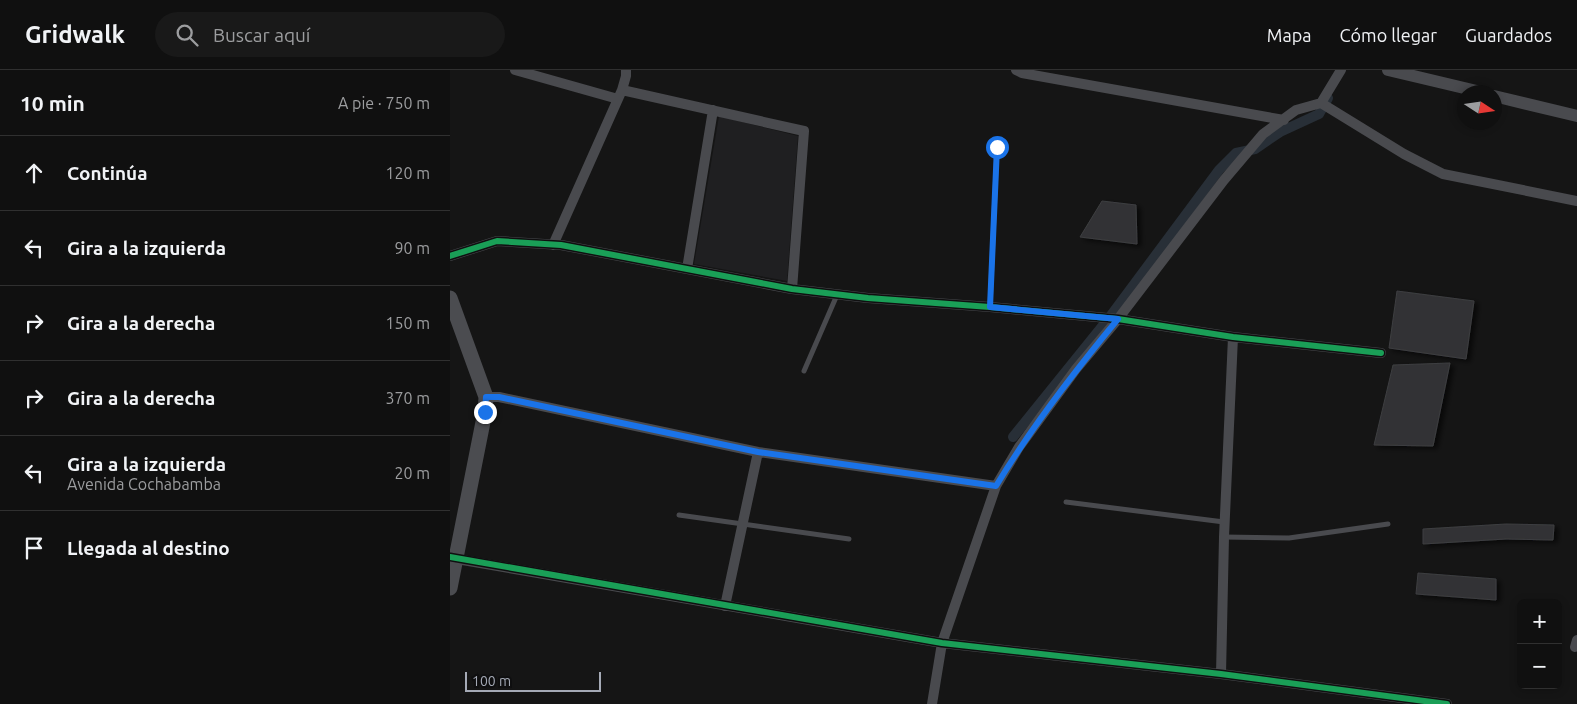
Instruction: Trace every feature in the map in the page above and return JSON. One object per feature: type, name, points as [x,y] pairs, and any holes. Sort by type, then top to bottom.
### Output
[{"type":"main road","points":[[450,298],[486,397],[485,412],[453,558],[450,588]]},
{"type":"street","points":[[515,70],[620,95],[713,110],[804,131],[792,289]]},
{"type":"street","points":[[553,245],[620,95],[626,70]]},
{"type":"street","points":[[1016,70],[1022,73],[1284,120]]},
{"type":"street","points":[[932,704],[942,643],[996,486],[1019,448],[1076,369],[1118,319],[1224,180],[1263,134],[1296,110],[1321,103],[1341,70]]},
{"type":"street","points":[[1388,70],[1457,86]]},
{"type":"street","points":[[1502,98],[1577,116]]},
{"type":"street","points":[[1321,103],[1404,154],[1442,174],[1577,201]]},
{"type":"street","points":[[686,269],[713,110]]},
{"type":"street","points":[[450,256],[497,241],[553,245],[792,289],[1118,319],[1233,337],[1381,353]]},
{"type":"street","points":[[1221,674],[1224,537],[1233,337]]},
{"type":"street","points":[[486,397],[499,397],[758,452],[996,486]]},
{"type":"street","points":[[725,606],[758,452]]},
{"type":"street","points":[[453,558],[942,643],[1221,674],[1375,700],[1447,704]]},
{"type":"lane","points":[[990,307],[997,147]]},
{"type":"lane","points":[[804,371],[838,294]]},
{"type":"lane","points":[[1066,502],[1225,522]]},
{"type":"lane","points":[[679,515],[850,539]]},
{"type":"lane","points":[[1224,537],[1289,538],[1388,524]]},
{"type":"shaded area","points":[[719,116],[798,136],[787,281],[694,264]]},
{"type":"building","points":[[1102,201],[1136,205],[1137,244],[1080,237]]},
{"type":"building","points":[[1397,291],[1474,301],[1466,359],[1389,348]]},
{"type":"building","points":[[1450,363],[1433,446],[1374,445],[1393,365]]},
{"type":"building","points":[[1506,524],[1554,525],[1553,540],[1506,539],[1423,544],[1423,529]]},
{"type":"building","points":[[1418,573],[1496,579],[1496,600],[1416,594]]},
{"type":"waterway","points":[[1013,437],[1109,318],[1219,170],[1236,153],[1255,149],[1280,132],[1319,114],[1328,98]]},
{"type":"cycle path","points":[[450,256],[497,241],[561,245],[792,289],[868,298],[1118,319],[1233,337],[1381,353]]},
{"type":"cycle path","points":[[450,557],[942,643],[1221,674],[1447,704]]},
{"type":"route","points":[[485,412],[486,397],[499,397],[758,452],[996,486],[1019,448],[1076,369],[1118,319],[990,307],[997,147]]}]
